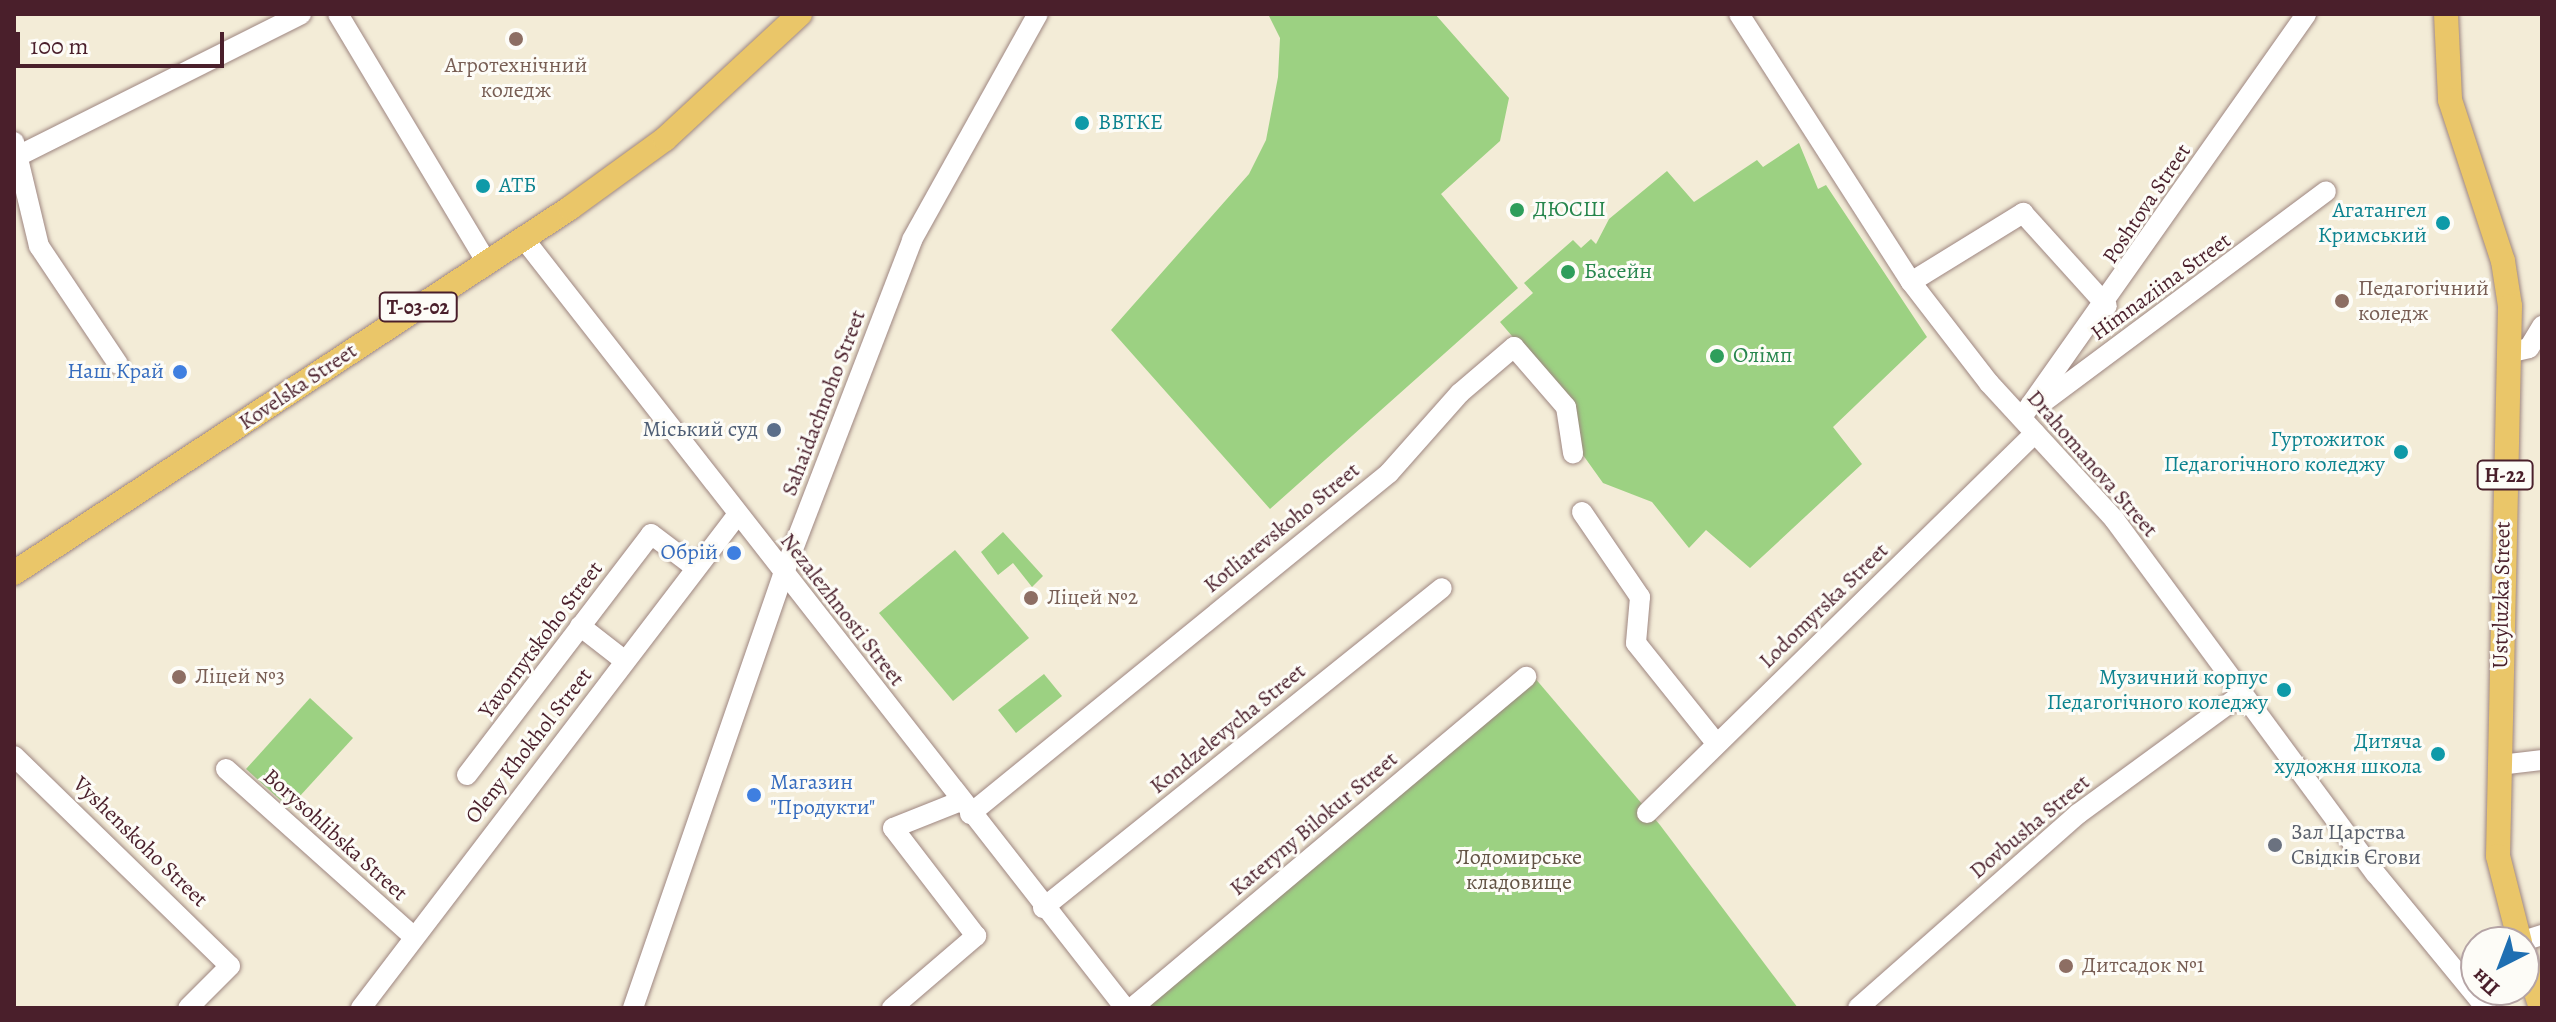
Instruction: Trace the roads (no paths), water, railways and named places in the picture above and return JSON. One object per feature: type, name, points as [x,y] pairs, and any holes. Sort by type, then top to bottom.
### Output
[{"type":"main road","name":"Kovelska Street","points":[[14,573],[524,239],[665,139],[800,14]]},
{"type":"main road","name":"Ustyluzka Street","points":[[2446,14],[2450,100],[2503,261],[2512,352],[2498,856],[2516,926]]},
{"type":"street","points":[[118,364],[39,246],[16,152],[301,14]]},
{"type":"street","points":[[338,14],[487,263]]},
{"type":"street","name":"Sahaidachnoho Street","points":[[633,1008],[783,575],[912,240],[1038,14]]},
{"type":"street","name":"Drahomanova Street","points":[[1739,14],[1911,282],[2029,425],[2114,519],[2242,694],[2486,1008]]},
{"type":"street","name":"Poshtova Street","points":[[2029,425],[2306,14]]},
{"type":"street","name":"Himnaziina Street","points":[[2029,425],[2326,191]]},
{"type":"street","points":[[1911,282],[2023,213],[2107,306]]},
{"type":"street","name":"Nezalezhnosti Street","points":[[524,239],[1043,908],[1125,1008]]},
{"type":"street","points":[[2512,352],[2529,348],[2542,326]]},
{"type":"street","name":"Kotliarevskoho Street","points":[[966,808],[1389,473],[1460,393],[1514,347],[1566,407],[1573,453]]},
{"type":"street","name":"Lodomyrska Street","points":[[1647,813],[2029,425]]},
{"type":"street","points":[[1582,512],[1640,597],[1636,643],[1717,744]]},
{"type":"street","name":"Oleny Khokhol Street","points":[[361,1008],[738,514]]},
{"type":"street","name":"Yavornytskoho Street","points":[[467,775],[651,534],[696,568]]},
{"type":"street","name":"Kondzelevycha Street","points":[[1043,908],[1442,588]]},
{"type":"street","points":[[580,626],[625,661]]},
{"type":"street","name":"Kateryny Bilokur Street","points":[[1132,1008],[1526,677]]},
{"type":"street","name":"Dovbusha Street","points":[[1858,1008],[2078,814],[2242,694]]},
{"type":"street","name":"Vyshenskoho Street","points":[[14,756],[230,966],[188,1008]]},
{"type":"street","points":[[2500,765],[2542,760]]},
{"type":"street","name":"Borysohlibska Street","points":[[226,769],[413,936]]},
{"type":"street","points":[[892,1008],[976,936],[893,828],[966,808]]},
{"type":"place","name":"Агротехнічний коледж","points":[[516,39]]},
{"type":"place","name":"ВВТКЕ","points":[[1082,123]]},
{"type":"place","name":"АТБ","points":[[483,186]]},
{"type":"place","name":"ДЮСШ","points":[[1517,210]]},
{"type":"place","name":"Агатангел Кримський","points":[[2443,223]]},
{"type":"place","name":"Басейн","points":[[1568,272]]},
{"type":"place","name":"Педагогічний коледж","points":[[2342,301]]},
{"type":"place","name":"Олімп","points":[[1717,356]]},
{"type":"place","name":"Наш Край","points":[[180,372]]},
{"type":"place","name":"Міський суд","points":[[774,430]]},
{"type":"place","name":"Гуртожиток Педагогічного коледжу","points":[[2401,452]]},
{"type":"place","name":"Обрій","points":[[734,553]]},
{"type":"place","name":"Ліцей №2","points":[[1031,598]]},
{"type":"place","name":"Ліцей №3","points":[[179,677]]},
{"type":"place","name":"Музичний корпус Педагогічного коледжу","points":[[2284,690]]},
{"type":"place","name":"Дитяча художня школа","points":[[2438,754]]},
{"type":"place","name":"Магазин \"Продукти\"","points":[[754,795]]},
{"type":"place","name":"Зал Царства Свідків Єгови","points":[[2275,845]]},
{"type":"place","name":"Дитсадок №1","points":[[2066,966]]},
{"type":"park label","name":"Лодомирське кладовище","points":[[1519,870]]}]
